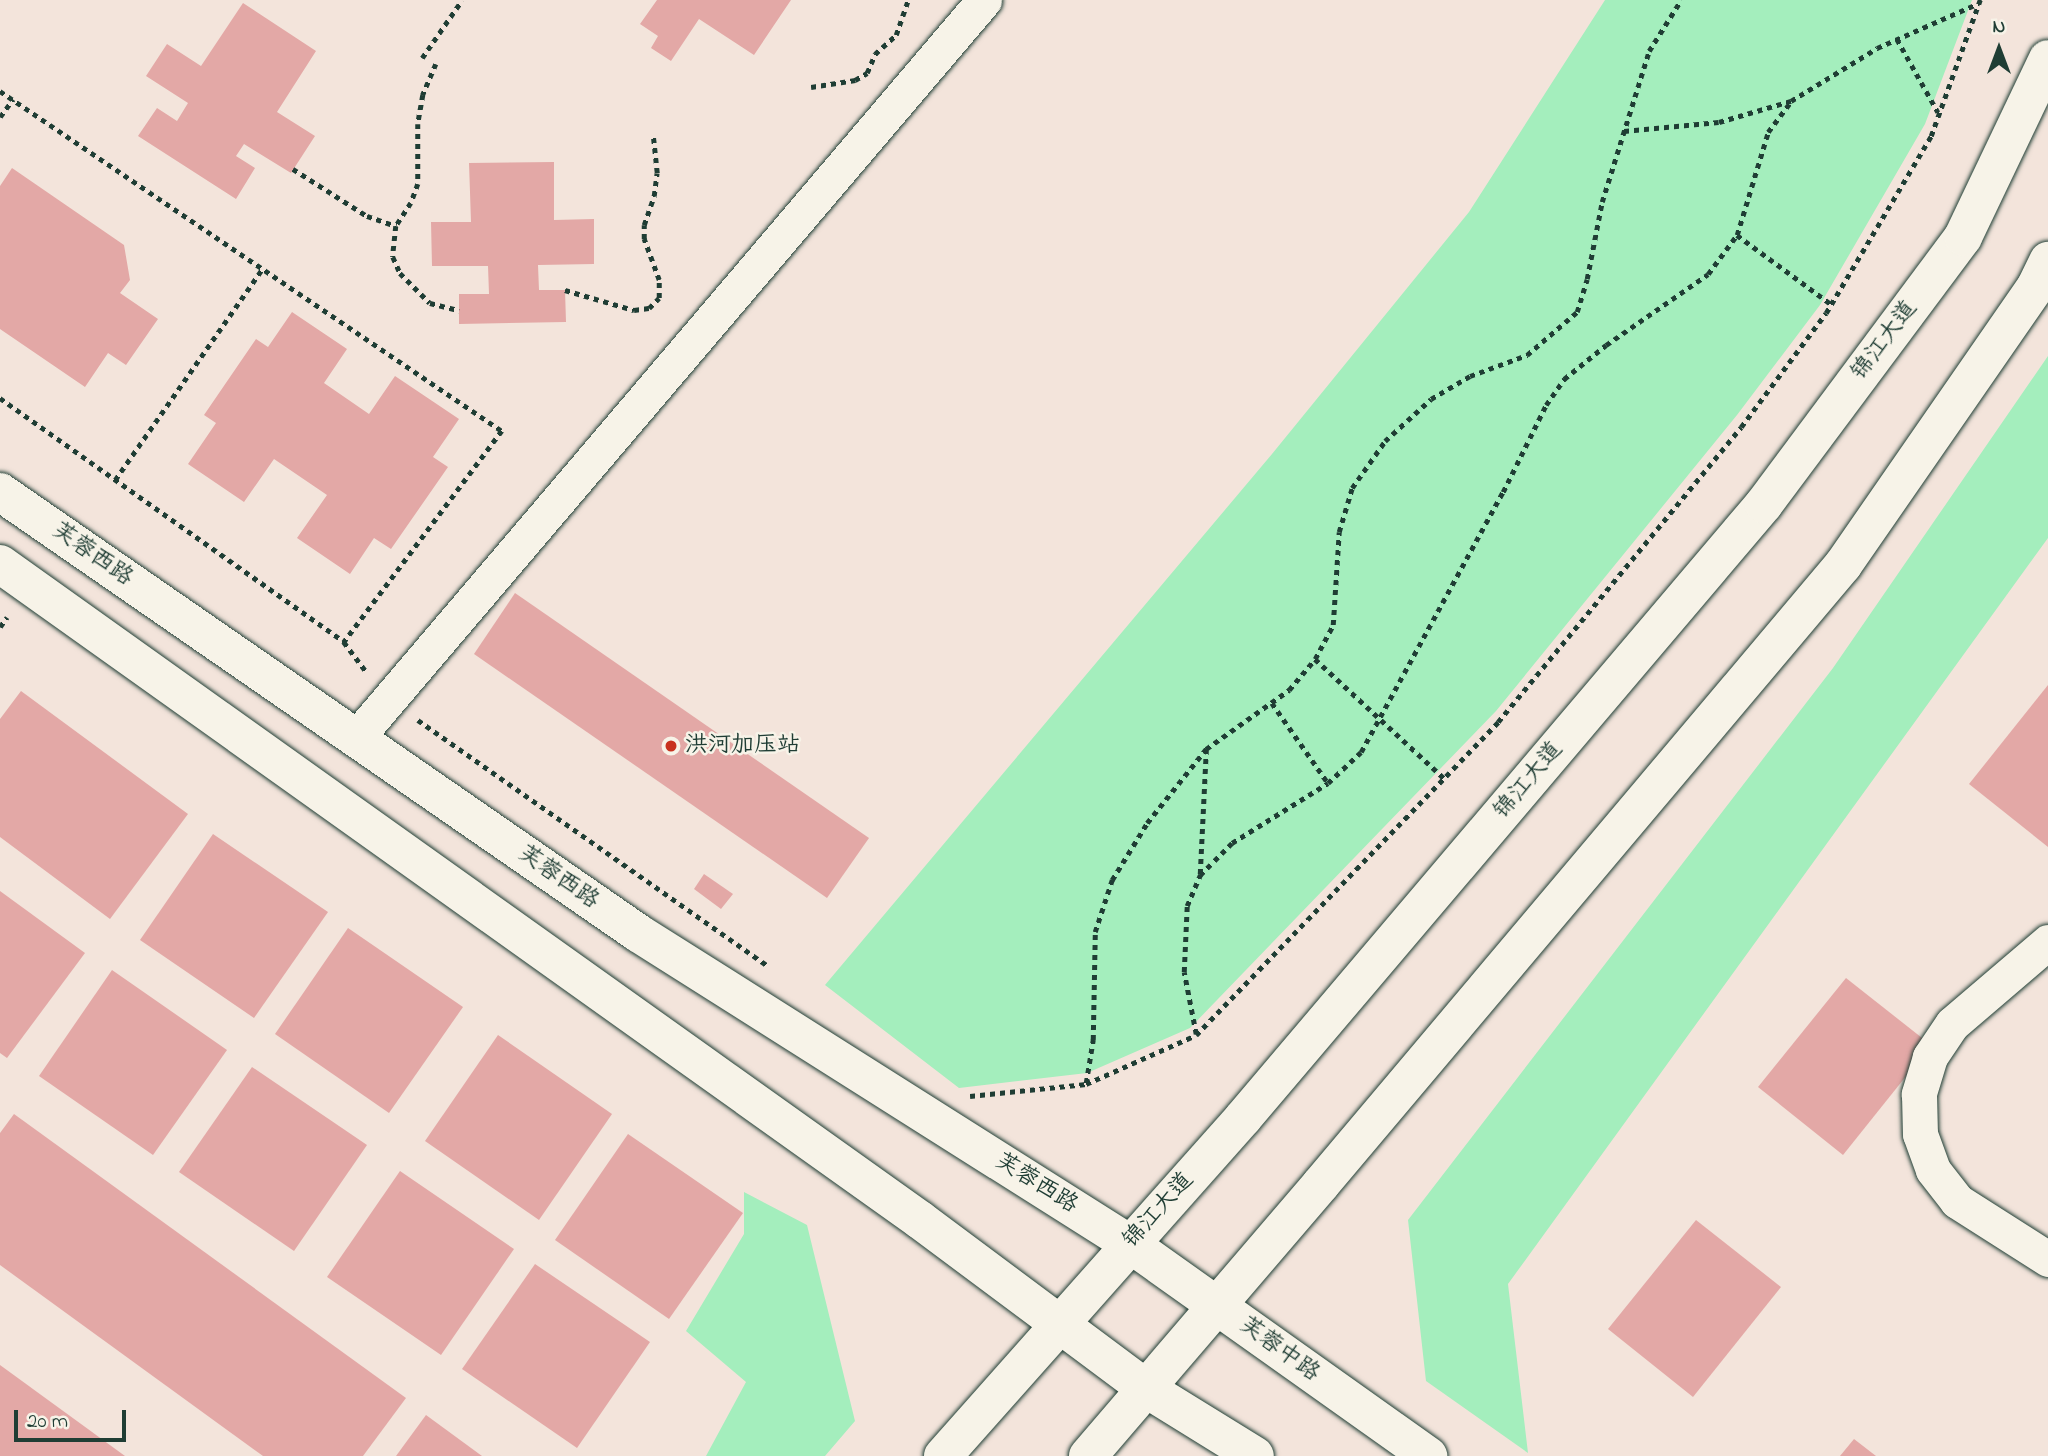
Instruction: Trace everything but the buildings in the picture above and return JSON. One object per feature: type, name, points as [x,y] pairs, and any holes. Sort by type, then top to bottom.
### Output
[{"type":"main road","name":"锦江大道","points":[[943,1456],[1243,1118],[1764,504],[1963,237],[2048,59]]},
{"type":"main road","points":[[1088,1456],[1843,565],[2036,286],[2048,261]]},
{"type":"main road","name":"芙蓉西路","points":[[0,492],[638,933],[1130,1244]]},
{"type":"main road","points":[[0,564],[1060,1322],[1145,1388],[1255,1456]]},
{"type":"main road","name":"芙蓉中路","points":[[1130,1244],[1428,1456]]},
{"type":"street","points":[[356,738],[984,0]]},
{"type":"street","points":[[2048,943],[1952,1024],[1930,1057],[1919,1094],[1920,1134],[1933,1170],[1957,1201],[2048,1259]]},
{"type":"path","points":[[422,58],[462,0]]},
{"type":"path","points":[[811,88],[855,80],[867,73],[875,54],[896,35],[908,0]]},
{"type":"path","points":[[1086,1084],[1093,1040],[1095,932],[1112,880],[1147,823],[1206,749],[1289,690],[1314,659],[1333,625],[1339,532],[1352,488],[1385,440],[1431,399],[1470,376],[1527,355],[1577,312],[1587,279],[1602,202],[1649,51],[1681,0]]},
{"type":"path","points":[[1624,131],[1719,122],[1791,101],[1877,48],[1979,1]]},
{"type":"path","points":[[968,1096],[1086,1084],[1196,1035],[1499,722],[1741,427],[1831,304],[1931,136],[1979,1]]},
{"type":"path","points":[[1898,39],[1939,113]]},
{"type":"path","points":[[436,64],[424,95],[418,124],[418,184],[411,203],[396,226],[393,257],[400,273],[430,303],[459,310]]},
{"type":"path","points":[[0,91],[502,431],[344,642]]},
{"type":"path","points":[[0,117],[13,99]]},
{"type":"path","points":[[1200,875],[1232,843],[1328,783],[1360,752],[1381,718],[1552,396],[1564,379],[1606,345],[1708,274],[1737,235],[1768,132],[1791,101]]},
{"type":"path","points":[[565,290],[634,310],[649,308],[659,298],[659,280],[644,239],[644,225],[654,196],[657,173],[653,134]]},
{"type":"path","points":[[293,169],[367,216],[396,226]]},
{"type":"path","points":[[1737,235],[1831,304]]},
{"type":"path","points":[[115,480],[262,269]]},
{"type":"path","points":[[0,398],[344,642],[388,698],[777,973]]},
{"type":"path","points":[[1314,659],[1444,778]]},
{"type":"path","points":[[1272,703],[1328,783]]},
{"type":"path","points":[[1196,1035],[1184,972],[1187,906],[1200,875],[1206,749]]},
{"type":"green space","points":[[1605,0],[1972,0],[1925,124],[1820,305],[1737,415],[1496,711],[1190,1028],[1087,1073],[959,1088],[825,985],[1272,454],[1469,212]]},
{"type":"green space","points":[[2048,356],[2048,538],[1508,1284],[1528,1453],[1426,1381],[1408,1220],[1833,668]]},
{"type":"green space","points":[[744,1192],[807,1225],[855,1421],[825,1456],[706,1456],[746,1382],[686,1331],[744,1234]]},
{"type":"place","name":"洪河加压站","points":[[671,746]]}]
